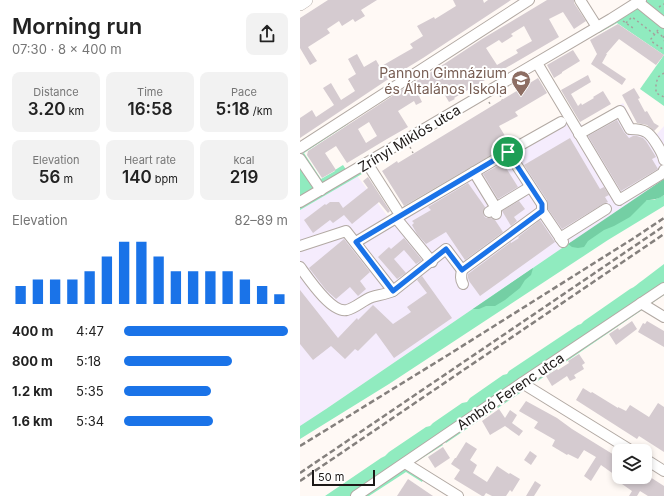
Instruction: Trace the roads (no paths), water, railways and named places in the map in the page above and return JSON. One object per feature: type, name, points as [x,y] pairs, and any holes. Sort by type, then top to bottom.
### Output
[{"type":"main road","points":[[300,4],[306,0]]},
{"type":"street","points":[[300,148],[529,0]]},
{"type":"street","points":[[580,0],[597,26]]},
{"type":"street","points":[[640,1],[664,23]]},
{"type":"street","name":"Zrínyi Miklós utca","points":[[300,202],[640,1]]},
{"type":"street","points":[[537,63],[619,200],[663,174],[664,170]]},
{"type":"street","points":[[579,134],[620,111],[630,129],[641,129],[648,132],[663,153]]},
{"type":"street","points":[[356,242],[396,214],[474,172],[561,122]]},
{"type":"street","points":[[508,152],[542,204],[542,211],[562,240],[606,209]]},
{"type":"street","points":[[300,159],[321,190]]},
{"type":"street","points":[[367,163],[396,214],[432,262]]},
{"type":"street","points":[[474,172],[494,211],[530,187]]},
{"type":"street","points":[[463,284],[461,281],[462,270],[542,211]]},
{"type":"street","points":[[300,246],[346,230],[393,291]]},
{"type":"street","points":[[300,267],[324,298],[339,310],[346,310],[368,299],[393,291],[432,262],[446,249],[462,270]]},
{"type":"street","name":"Ambró Ferenc utca","points":[[356,496],[522,382],[664,288]]},
{"type":"street","points":[[641,303],[664,317]]},
{"type":"street","points":[[522,382],[621,444]]},
{"type":"street","points":[[405,463],[458,496]]},
{"type":"street","points":[[652,463],[664,471]]},
{"type":"railway","points":[[300,446],[448,355],[664,218]]},
{"type":"railway","points":[[300,473],[664,226]]},
{"type":"railway","points":[[300,481],[664,234]]},
{"type":"place","name":"Pannon Gimnázium és Általános Iskola","points":[[521,97]]}]
